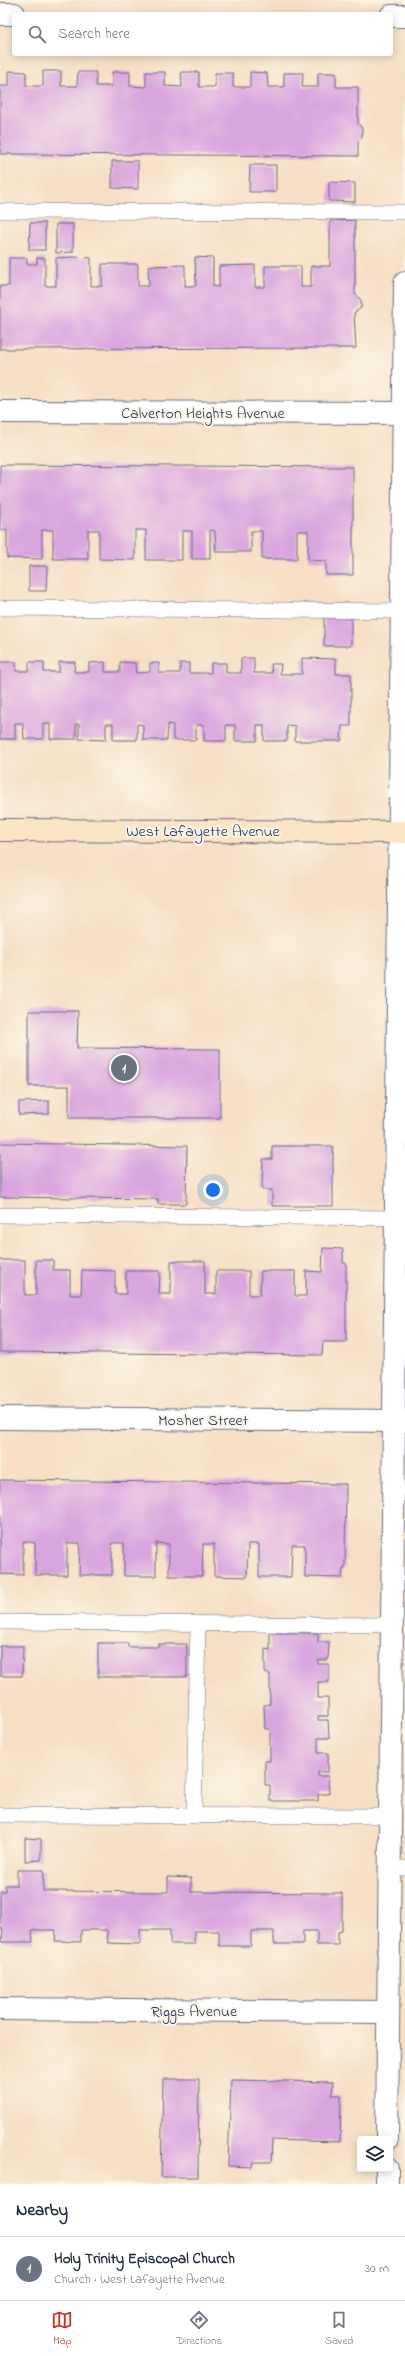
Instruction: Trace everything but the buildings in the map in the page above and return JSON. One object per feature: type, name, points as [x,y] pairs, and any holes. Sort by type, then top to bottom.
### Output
[{"type":"main road","name":"West Lafayette Avenue","points":[[0,830],[402,832]]},
{"type":"street","points":[[0,14],[12,14]]},
{"type":"street","points":[[393,16],[405,16]]},
{"type":"street","points":[[387,2136],[388,2012],[398,1868],[390,1816],[393,1625],[400,1421],[405,283]]},
{"type":"street","name":"Calverton Heights Avenue","points":[[0,412],[404,413]]},
{"type":"street","name":"Mosher Street","points":[[0,1418],[400,1421]]},
{"type":"street","name":"Riggs Avenue","points":[[0,2009],[388,2012]]},
{"type":"street","points":[[387,2172],[387,2184]]},
{"type":"lane","points":[[0,211],[405,212]]},
{"type":"lane","points":[[0,608],[404,611]]},
{"type":"lane","points":[[0,1215],[401,1218]]},
{"type":"lane","points":[[0,1622],[198,1625],[393,1625]]},
{"type":"lane","points":[[194,1814],[198,1625]]},
{"type":"lane","points":[[0,1815],[194,1814],[390,1816]]},
{"type":"place","name":"Holy Trinity Episcopal Church","points":[[124,1068]]}]
